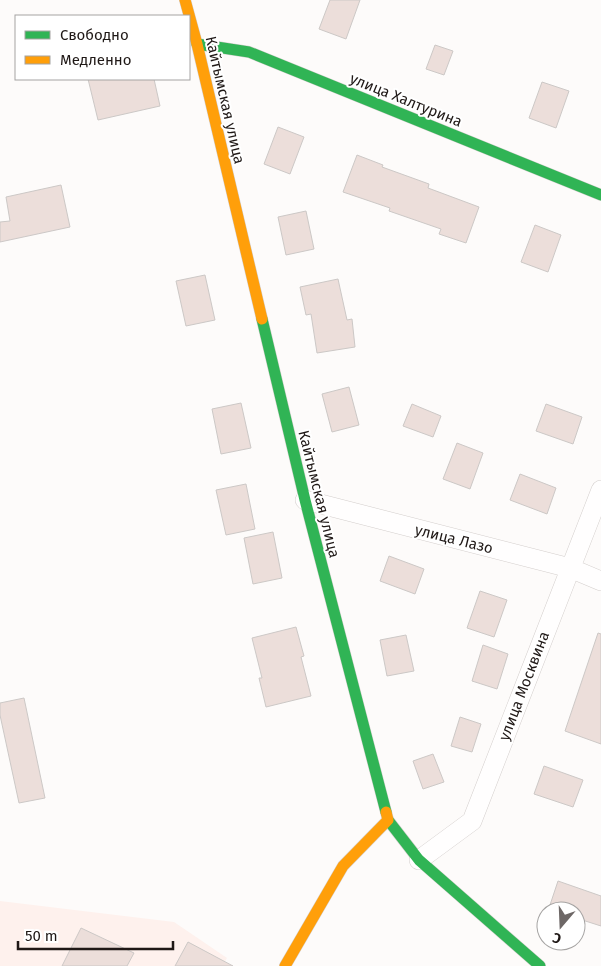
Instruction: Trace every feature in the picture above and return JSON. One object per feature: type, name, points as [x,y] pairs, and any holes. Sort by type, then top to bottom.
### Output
[{"type":"street","name":"Кайтымская улица","points":[[184,0],[188,15]]},
{"type":"street","name":"Кайтымская улица","points":[[190,20],[305,500],[388,820]]},
{"type":"street","name":"улица Халтурина","points":[[197,44],[249,52],[601,195]]},
{"type":"street","name":"улица Москвина","points":[[419,860],[472,821],[601,490]]},
{"type":"street","name":"улица Лазо","points":[[305,500],[570,568],[601,581]]},
{"type":"street","points":[[285,966],[343,866],[388,820],[419,860],[540,966]]},
{"type":"shaded area","points":[[0,901],[174,922],[227,958],[222,966],[0,966]]},
{"type":"building","points":[[330,0],[360,0],[346,39],[319,29]]},
{"type":"building","points":[[435,45],[453,51],[444,75],[426,69]]},
{"type":"building","points":[[88,80],[154,80],[160,106],[98,120]]},
{"type":"building","points":[[542,82],[569,91],[556,128],[529,118]]},
{"type":"building","points":[[278,127],[304,137],[290,174],[264,164]]},
{"type":"building","points":[[357,155],[383,165],[382,167],[429,184],[428,188],[479,207],[466,243],[439,234],[441,229],[389,211],[390,208],[343,192]]},
{"type":"building","points":[[61,185],[70,227],[0,242],[0,222],[10,221],[6,197]]},
{"type":"building","points":[[306,211],[314,249],[286,255],[278,217]]},
{"type":"building","points":[[535,225],[561,235],[548,272],[521,262]]},
{"type":"building","points":[[205,275],[215,320],[186,326],[176,281]]},
{"type":"building","points":[[338,279],[347,320],[352,319],[355,347],[317,353],[311,314],[306,315],[300,287]]},
{"type":"building","points":[[349,387],[359,425],[332,432],[322,394]]},
{"type":"building","points":[[241,403],[251,448],[221,454],[212,409]]},
{"type":"building","points":[[412,404],[441,416],[433,437],[403,426]]},
{"type":"building","points":[[546,404],[582,417],[573,444],[536,431]]},
{"type":"building","points":[[457,443],[483,453],[470,489],[443,479]]},
{"type":"building","points":[[520,474],[556,488],[547,514],[510,500]]},
{"type":"building","points":[[246,484],[255,529],[226,535],[216,490]]},
{"type":"building","points":[[273,532],[282,578],[253,584],[244,538]]},
{"type":"building","points":[[389,556],[424,569],[415,594],[380,581]]},
{"type":"building","points":[[480,591],[507,600],[494,637],[467,628]]},
{"type":"building","points":[[296,627],[304,656],[301,657],[311,696],[266,707],[259,678],[262,678],[252,638]]},
{"type":"building","points":[[598,633],[601,634],[601,744],[565,731]]},
{"type":"building","points":[[406,635],[414,671],[387,676],[380,640]]},
{"type":"building","points":[[483,645],[508,654],[497,689],[472,681]]},
{"type":"building","points":[[24,698],[45,798],[19,803],[0,715],[0,703]]},
{"type":"building","points":[[460,717],[481,724],[472,752],[451,746]]},
{"type":"building","points":[[433,754],[444,782],[423,789],[413,761]]},
{"type":"building","points":[[544,766],[583,780],[573,807],[534,794]]},
{"type":"building","points":[[558,881],[601,896],[601,926],[586,921],[586,901],[551,901]]},
{"type":"building","points":[[81,928],[134,953],[127,966],[62,966]]},
{"type":"building","points":[[188,942],[233,966],[175,966]]},
{"type":"traffic: fast","points":[[197,44],[249,52],[601,195]]},
{"type":"traffic: fast","points":[[262,319],[305,500],[386,812]]},
{"type":"traffic: fast","points":[[388,820],[419,860],[540,966]]},
{"type":"traffic: slow","points":[[185,0],[189,15]]},
{"type":"traffic: slow","points":[[190,18],[262,319]]},
{"type":"traffic: slow","points":[[285,966],[343,866],[388,820],[386,812]]}]
